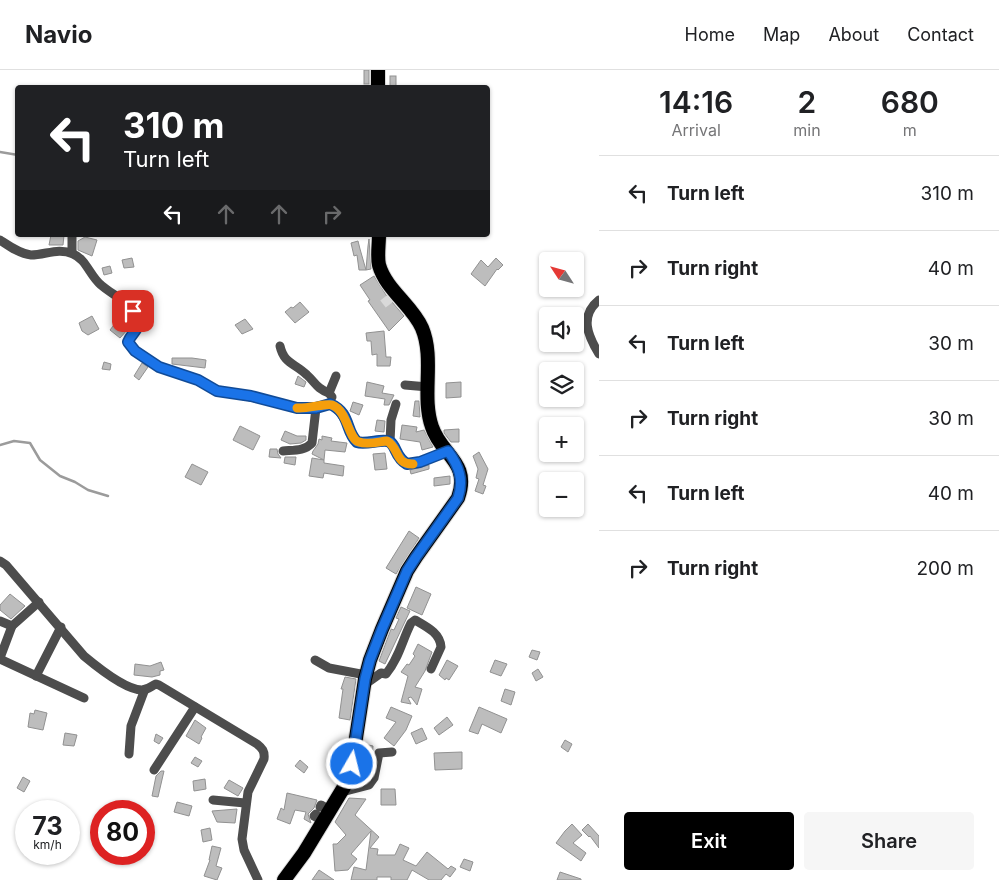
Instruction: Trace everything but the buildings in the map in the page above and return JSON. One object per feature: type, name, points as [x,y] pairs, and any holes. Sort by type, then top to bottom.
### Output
[{"type":"highway","points":[[378,70],[378,85]]},
{"type":"highway","points":[[284,880],[300,859],[322,813],[342,792],[352,764],[365,680],[370,660],[382,629],[407,571],[424,544],[458,498],[461,490],[457,464],[431,426],[427,350],[424,334],[417,318],[394,295],[380,268],[378,256],[379,237]]},
{"type":"street","points":[[72,237],[72,253]]},
{"type":"street","points":[[0,240],[24,254],[59,251],[72,253],[81,259],[100,285],[133,311],[138,321],[138,326],[128,342],[135,351],[159,367],[198,380],[217,391],[251,396],[297,408],[316,408],[332,405],[343,415],[357,442],[390,442]]},
{"type":"street","points":[[599,300],[591,308],[587,318],[592,341],[599,354]]},
{"type":"street","points":[[280,346],[285,359],[307,375],[316,387],[329,393],[332,398],[332,405]]},
{"type":"street","points":[[329,393],[336,376]]},
{"type":"street","points":[[405,385],[428,387]]},
{"type":"street","points":[[396,404],[390,427],[390,442],[400,460],[407,464],[420,462],[448,451]]},
{"type":"street","points":[[283,451],[301,449],[312,443],[316,408]]},
{"type":"street","points":[[0,561],[6,565],[61,627],[84,656],[97,666],[134,689],[144,689],[156,684],[159,685],[256,744],[265,753],[245,803],[242,838],[244,850],[258,880]]},
{"type":"street","points":[[38,602],[12,626],[0,659],[84,698]]},
{"type":"street","points":[[316,660],[329,668],[365,680],[380,673],[386,674],[402,649],[411,623],[415,620],[434,632],[442,647],[431,669]]},
{"type":"street","points":[[0,621],[12,626]]},
{"type":"street","points":[[36,676],[61,627]]},
{"type":"street","points":[[129,754],[131,726],[144,689]]},
{"type":"street","points":[[154,770],[195,707]]},
{"type":"street","points":[[342,792],[369,785],[374,778],[379,753],[392,752]]},
{"type":"street","points":[[213,800],[245,803]]},
{"type":"waterway","points":[[0,152],[15,154]]},
{"type":"waterway","points":[[0,445],[14,441],[30,443],[40,460],[60,476],[88,490],[108,496]]},
{"type":"tunnel","points":[[383,304],[392,297]]},
{"type":"slow traffic","points":[[297,408],[316,408],[330,404],[343,415],[354,440],[360,443],[390,442],[400,460],[407,464],[413,464]]},
{"type":"route","points":[[133,311],[138,321],[138,326],[128,342],[135,351],[159,367],[198,380],[217,391],[251,396],[304,409],[330,404],[343,415],[354,440],[357,442],[390,442],[400,460],[411,465],[448,451],[457,464],[461,482],[458,498],[424,544],[407,571],[370,660],[364,685],[352,764]]}]
